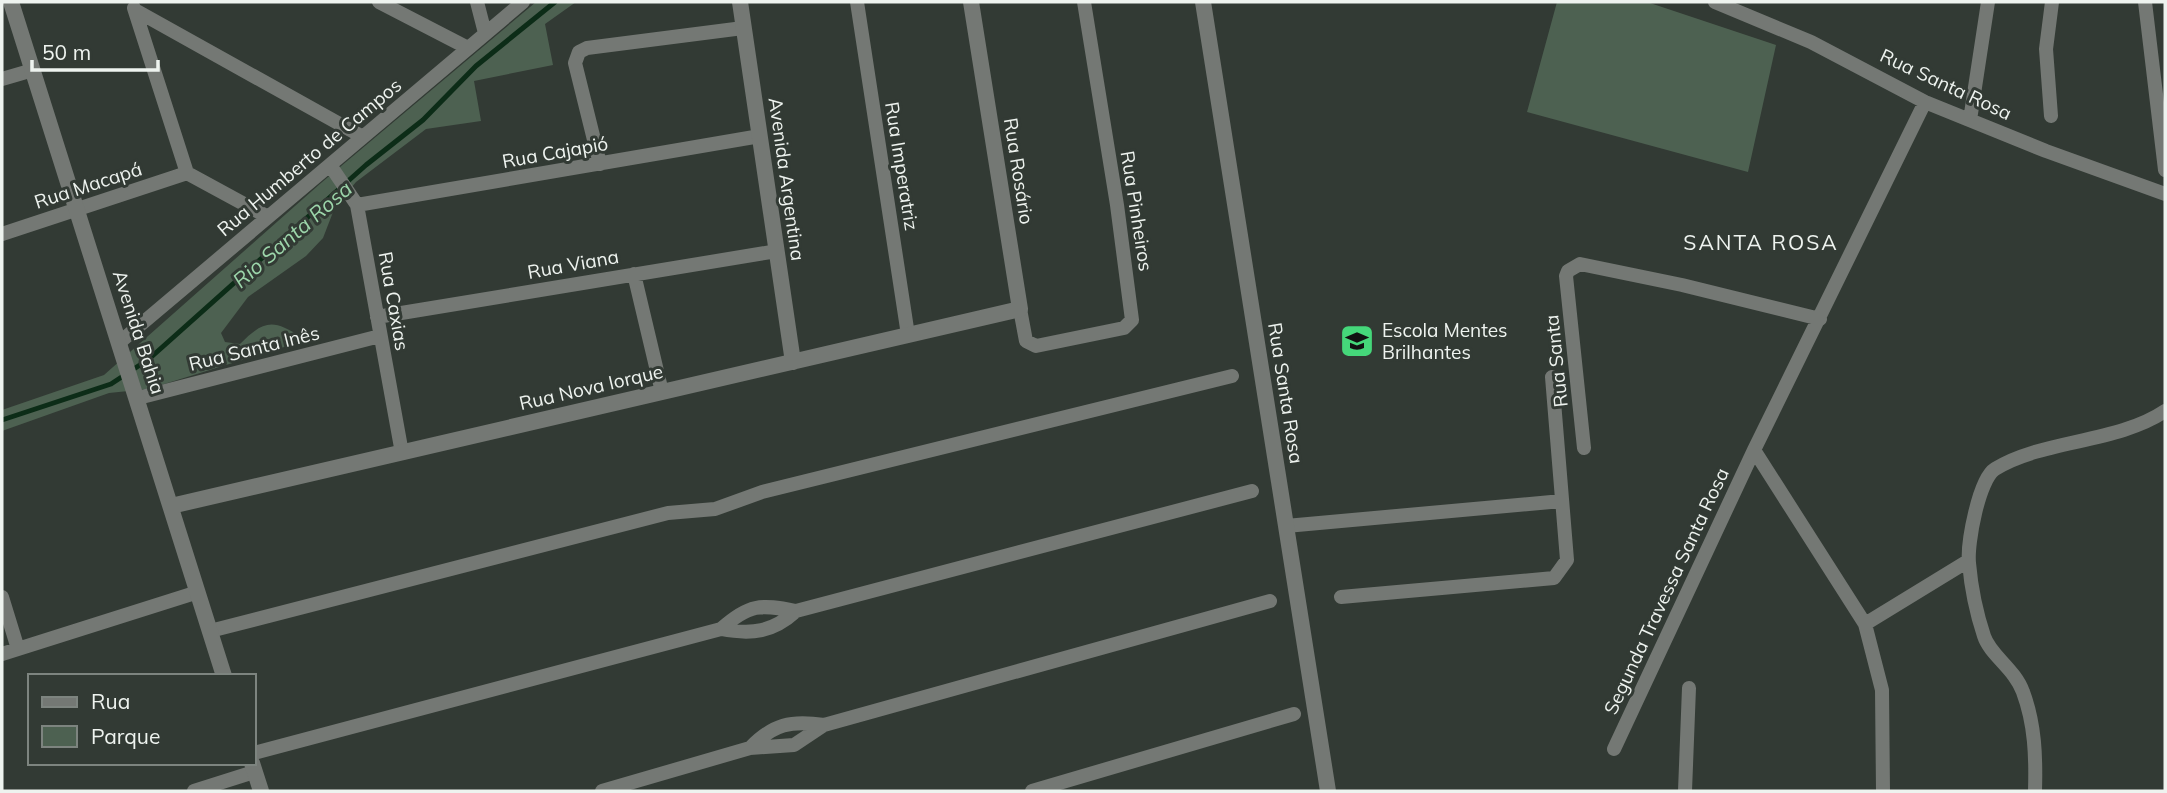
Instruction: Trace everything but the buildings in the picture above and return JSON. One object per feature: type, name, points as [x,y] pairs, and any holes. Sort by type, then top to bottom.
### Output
[{"type":"street","name":"Avenida Bahia","points":[[12,2],[198,592],[216,629],[224,674]]},
{"type":"street","points":[[379,2],[468,48]]},
{"type":"street","points":[[477,2],[485,33]]},
{"type":"street","name":"Rua Humberto de Campos","points":[[122,349],[268,217],[333,168],[363,136],[523,2]]},
{"type":"street","name":"Avenida Argentina","points":[[740,2],[793,362]]},
{"type":"street","name":"Rua Imperatriz","points":[[857,2],[908,335]]},
{"type":"street","name":"Rua Rosário","points":[[971,2],[1020,309],[1026,341],[1030,345]]},
{"type":"street","name":"Rua Pinheiros","points":[[1030,345],[1124,328],[1132,320],[1117,205],[1084,2]]},
{"type":"street","name":"Rua Santa Rosa","points":[[1203,2],[1328,791]]},
{"type":"street","name":"Rua Santa Rosa","points":[[1715,2],[1811,42],[1925,102],[2165,194]]},
{"type":"street","points":[[1970,120],[1988,2]]},
{"type":"street","points":[[2051,116],[2046,49],[2052,2]]},
{"type":"street","points":[[2145,2],[2165,170]]},
{"type":"street","points":[[134,6],[363,136]]},
{"type":"street","points":[[134,6],[187,173],[268,217]]},
{"type":"street","points":[[600,164],[576,57],[587,48],[743,28]]},
{"type":"street","points":[[2,79],[33,70]]},
{"type":"street","name":"Segunda Travessa Santa Rosa","points":[[1614,749],[1754,450],[1925,102]]},
{"type":"street","name":"Rua Cajapió","points":[[356,202],[760,136]]},
{"type":"street","name":"Rua Caxias","points":[[333,168],[356,202],[402,453]]},
{"type":"street","name":"Rua Macapá","points":[[2,233],[187,173]]},
{"type":"street","name":"Rua Viana","points":[[377,317],[777,251]]},
{"type":"street","name":"Rua Santa","points":[[1584,449],[1567,271],[1580,264],[1682,285],[1820,319]]},
{"type":"street","points":[[634,274],[662,392]]},
{"type":"street","name":"Rua Nova Iorque","points":[[172,506],[1020,309]]},
{"type":"street","name":"Rua Santa Inês","points":[[136,392],[380,336]]},
{"type":"street","points":[[216,629],[668,513],[715,509],[762,492],[1232,376]]},
{"type":"street","points":[[1341,597],[1554,578],[1567,560],[1552,377]]},
{"type":"street","points":[[2035,791],[2036,760],[2031,720],[2014,672],[1984,639],[1968,561],[1980,490],[1986,475],[2010,461],[2131,427],[2165,411]]},
{"type":"street","points":[[1754,450],[1865,624],[1882,690],[1883,791]]},
{"type":"street","points":[[722,629],[747,608],[762,606],[796,611],[1252,491]]},
{"type":"street","points":[[1286,526],[1562,501]]},
{"type":"street","points":[[1865,624],[1968,561]]},
{"type":"street","points":[[2,654],[198,592]]},
{"type":"street","points":[[2,597],[18,649]]},
{"type":"street","points":[[602,791],[750,748],[794,745],[824,725],[1270,601]]},
{"type":"street","points":[[256,760],[722,629],[764,631],[777,627],[796,611]]},
{"type":"street","points":[[1685,791],[1689,688]]},
{"type":"street","points":[[1032,791],[1294,715]]},
{"type":"street","points":[[750,748],[773,727],[790,722],[824,725]]},
{"type":"street","points":[[194,791],[245,765]]},
{"type":"street","points":[[256,765],[261,791]]},
{"type":"green space","points":[[536,2],[576,2],[545,24],[553,65],[474,81],[481,121],[426,129],[356,182],[335,207],[323,238],[306,256],[248,297],[221,333],[225,342],[240,344],[262,326],[276,325],[301,337],[294,344],[148,389],[109,393],[2,431],[2,410],[104,375],[321,183]]},
{"type":"green space","points":[[1557,2],[1647,2],[1776,45],[1748,172],[1527,112]]},
{"type":"waterway","name":"Rio Santa Rosa","points":[[2,420],[111,384],[149,359],[366,165],[423,120],[476,66],[555,2]]},
{"type":"place","name":"Escola Mentes Brilhantes","points":[[1357,341]]},
{"type":"district","name":"SANTA ROSA","points":[[1761,242]]}]
